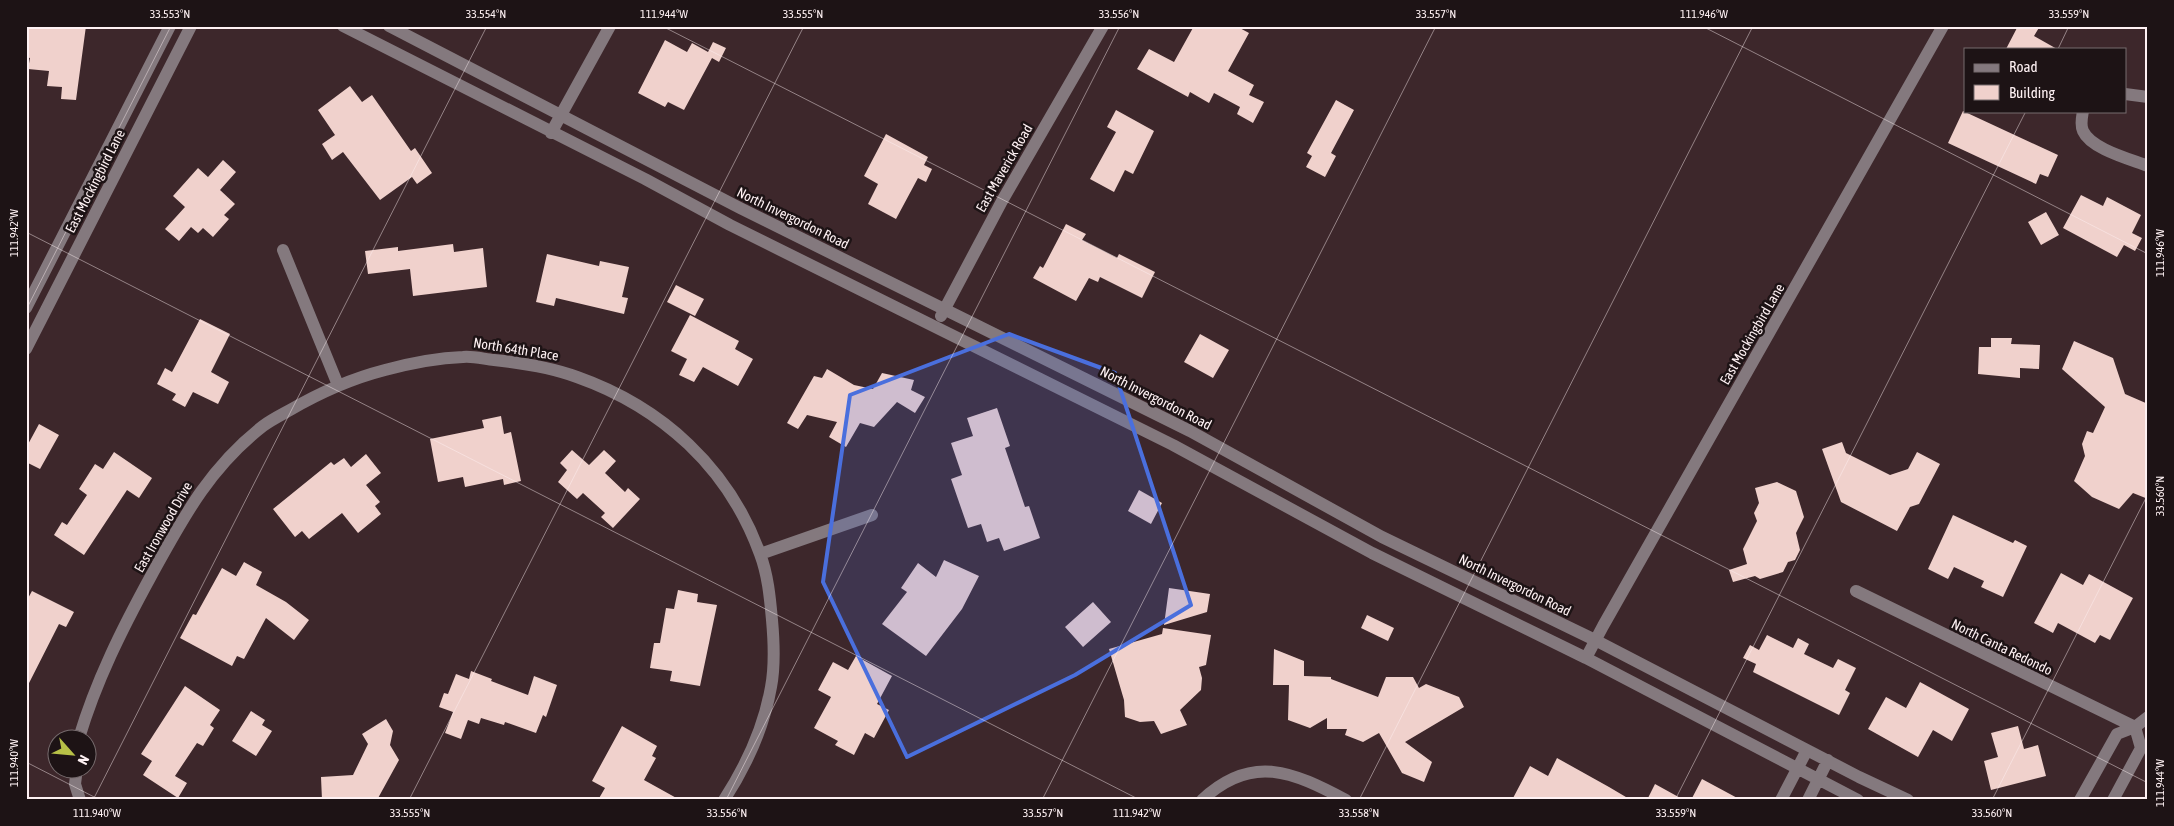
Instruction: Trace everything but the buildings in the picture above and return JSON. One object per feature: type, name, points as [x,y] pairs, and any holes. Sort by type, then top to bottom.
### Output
[{"type":"street","name":"East Mockingbird Lane","points":[[26,308],[170,26]]},
{"type":"street","name":"East Mockingbird Lane","points":[[26,349],[191,26]]},
{"type":"street","points":[[344,26],[730,225],[1173,445],[1372,553],[1586,658],[1858,800]]},
{"type":"street","name":"North Invergordon Road","points":[[389,26],[740,208],[1190,431],[1382,537],[1595,640],[1908,800]]},
{"type":"street","points":[[551,133],[610,26]]},
{"type":"street","name":"East Maverick Road","points":[[936,326],[1002,201],[1103,26]]},
{"type":"street","name":"East Mockingbird Lane","points":[[1586,658],[1944,26]]},
{"type":"street","points":[[2126,94],[2148,97]]},
{"type":"street","points":[[2083,112],[2081,129],[2088,139],[2099,146],[2148,166]]},
{"type":"street","points":[[283,250],[338,385]]},
{"type":"street","name":"North 64th Place","points":[[338,385],[362,376],[422,360],[466,356],[555,369],[597,384],[636,402],[663,422],[695,450],[711,468],[734,500],[760,554]]},
{"type":"street","name":"East Ironwood Drive","points":[[82,728],[92,696],[132,610],[186,513],[212,475],[264,425],[338,385]]},
{"type":"street","points":[[724,800],[745,763],[760,726],[771,687],[773,631],[768,584],[760,554],[872,515]]},
{"type":"street","name":"North Canta Redondo","points":[[1856,591],[2076,700],[2135,727]]},
{"type":"street","points":[[2080,800],[2117,734],[2135,727],[2148,716]]},
{"type":"street","points":[[2113,800],[2141,748],[2135,727]]},
{"type":"street","points":[[1781,800],[1807,750]]},
{"type":"street","points":[[1808,800],[1828,760]]},
{"type":"street","points":[[1202,800],[1216,787],[1259,770],[1291,774],[1346,800]]},
{"type":"street","points":[[76,778],[75,784],[80,800]]},
{"type":"highlighted area","points":[[1009,334],[1115,373],[1191,605],[1075,675],[907,757],[823,582],[850,395]]}]
